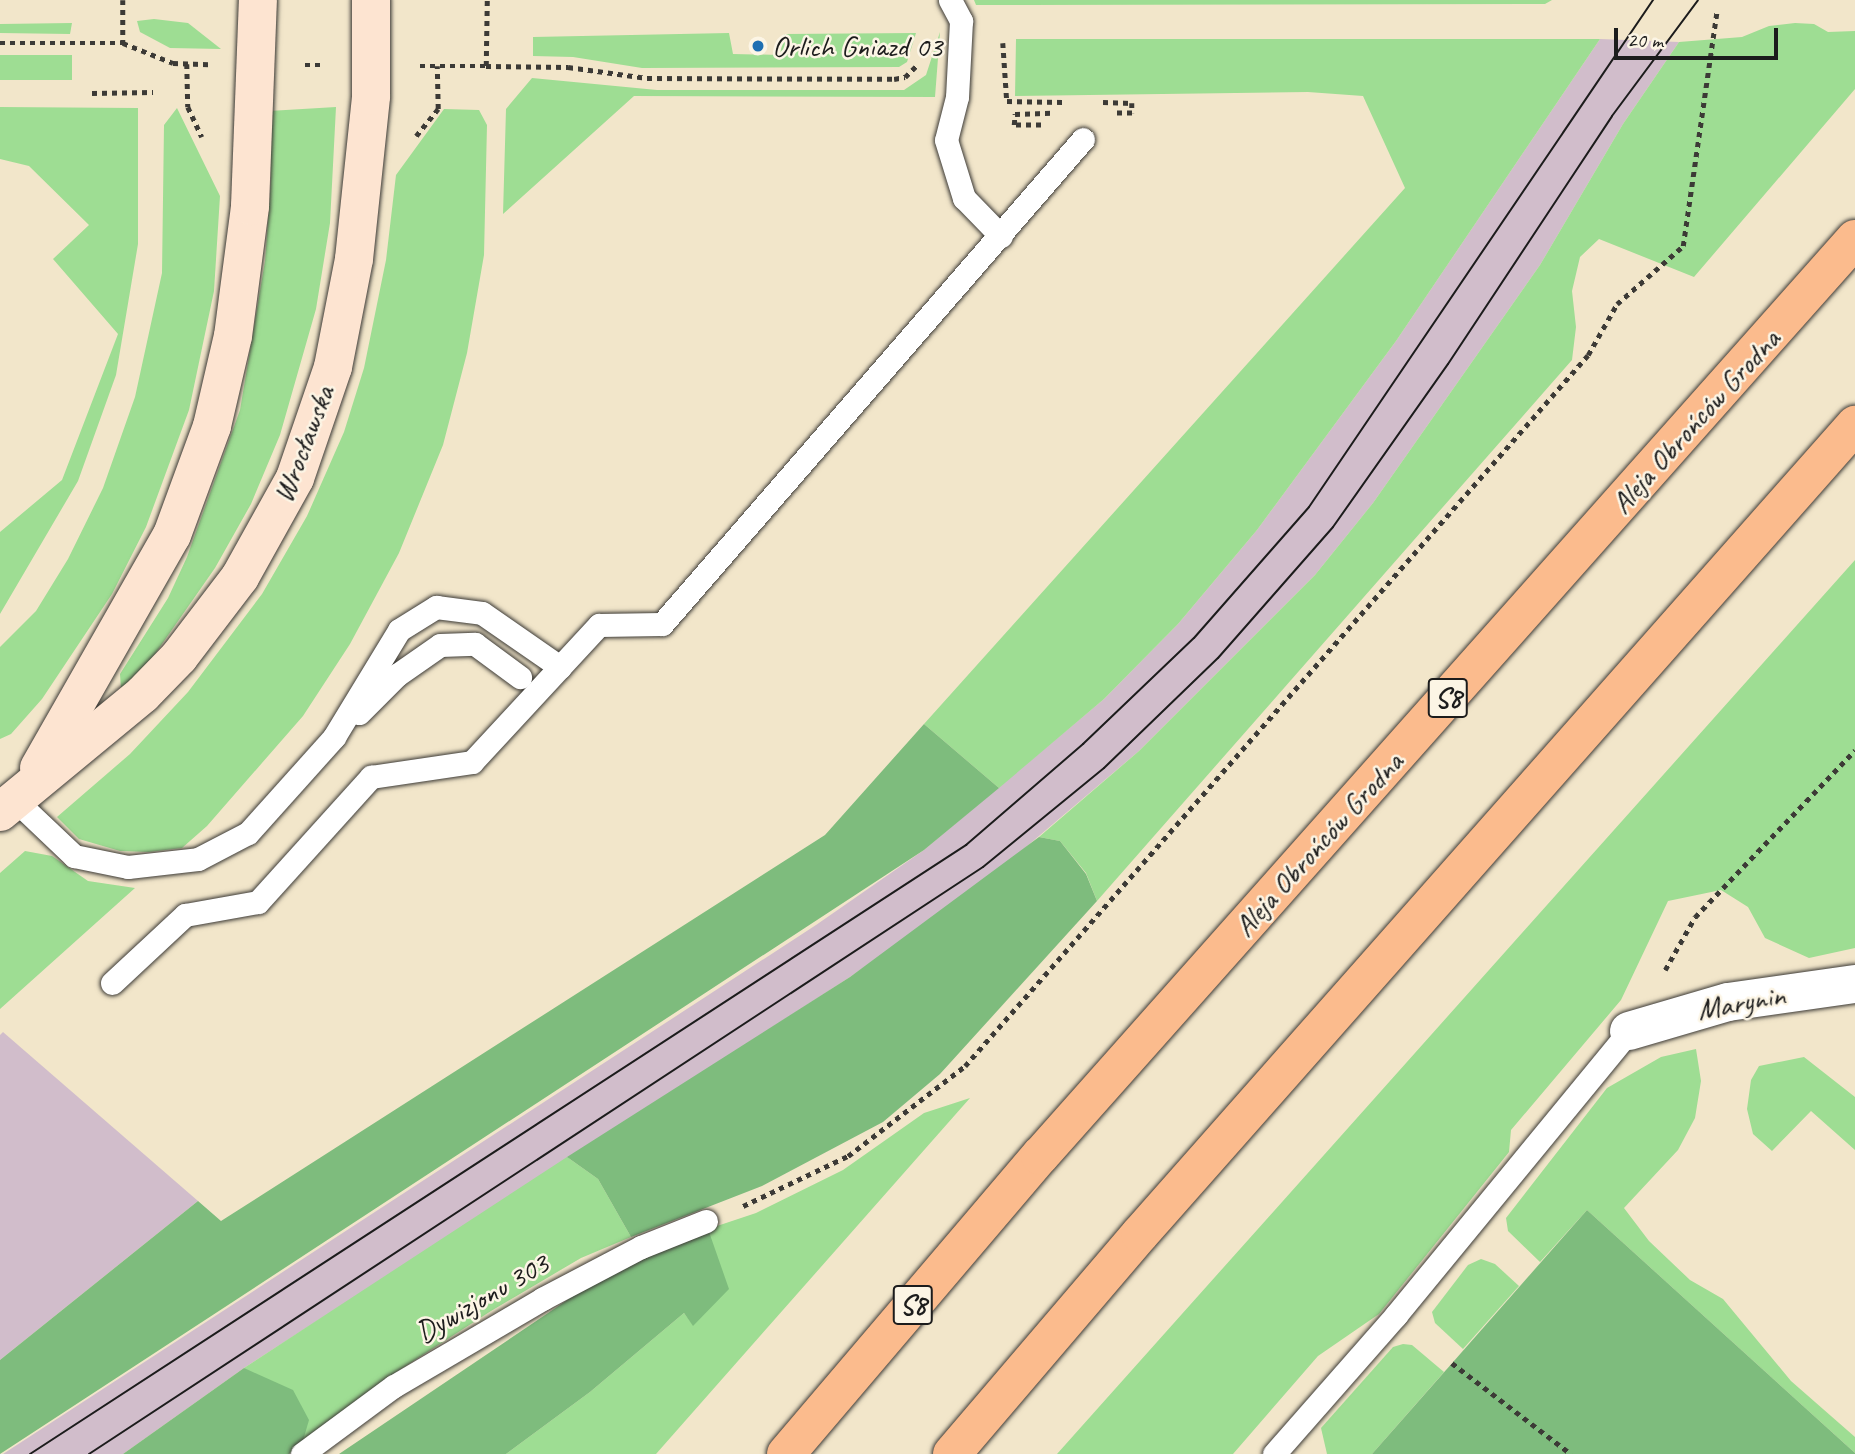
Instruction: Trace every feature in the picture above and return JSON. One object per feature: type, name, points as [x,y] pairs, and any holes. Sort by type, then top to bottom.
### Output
[{"type":"highway","name":"Aleja Obrońców Grodna","points":[[786,1454],[1040,1156],[1855,239]]},
{"type":"highway","points":[[953,1454],[1140,1234],[1855,425]]},
{"type":"street","points":[[13,801],[157,564],[186,502],[212,426],[233,336],[250,206],[258,0]]},
{"type":"street","name":"Wrocławska","points":[[13,801],[144,694],[212,618],[271,524],[300,467],[332,367],[354,260],[371,96],[371,0]]},
{"type":"street","name":"Marynin","points":[[1629,1031],[1728,1002],[1855,984]]},
{"type":"lane","points":[[950,0],[961,21],[957,97],[946,140],[964,198],[1000,236]]},
{"type":"lane","points":[[112,983],[185,915],[258,902],[371,777],[472,762],[599,625],[662,624],[1083,139]]},
{"type":"lane","points":[[334,737],[399,630],[436,607],[482,612],[560,667]]},
{"type":"lane","points":[[13,801],[74,856],[128,867],[198,859],[248,833],[334,737],[397,675],[440,645],[475,644],[520,677]]},
{"type":"lane","points":[[1274,1454],[1405,1305],[1629,1031]]},
{"type":"lane","name":"Dywizjonu 303","points":[[302,1454],[394,1386],[541,1299],[641,1247],[706,1221]]},
{"type":"path","points":[[122,43],[123,0]]},
{"type":"path","points":[[486,66],[487,0]]},
{"type":"path","points":[[706,1221],[848,1156],[965,1066],[1588,355],[1617,304],[1684,246],[1717,9]]},
{"type":"path","points":[[416,66],[568,67],[647,78],[894,79],[914,68],[932,27],[961,21]]},
{"type":"path","points":[[1003,35],[1007,101]]},
{"type":"path","points":[[0,43],[122,43],[179,64],[221,65]]},
{"type":"path","points":[[92,93],[153,92]]},
{"type":"path","points":[[1629,1031],[1695,917],[1855,750]]},
{"type":"path","points":[[1452,1363],[1571,1454]]},
{"type":"shaded area","points":[[1600,39],[1679,42],[1623,124],[1540,265],[1373,503],[1315,575],[1139,751],[987,880],[850,977],[244,1368],[123,1454],[3,1454],[816,925],[924,850],[1104,699],[1178,624],[1257,530],[1396,341]]},
{"type":"shaded area","points":[[3,1032],[198,1201],[0,1360],[0,1035]]},
{"type":"green space","points":[[974,0],[1552,0],[1545,4],[976,5]]},
{"type":"green space","points":[[154,19],[188,23],[221,49],[170,48],[140,32],[137,21]]},
{"type":"green space","points":[[72,23],[70,34],[0,33],[0,24]]},
{"type":"green space","points":[[1814,24],[1828,32],[1855,31],[1855,89],[1694,277],[1599,239],[1580,257],[1572,291],[1576,327],[1572,360],[1097,901],[1086,873],[1060,841],[1039,837],[1139,751],[1315,575],[1373,503],[1540,265],[1623,124],[1679,42],[1742,37],[1769,26]]},
{"type":"green space","points":[[940,32],[935,97],[634,96],[503,214],[506,109],[532,78],[657,90],[904,90],[926,75]]},
{"type":"green space","points":[[729,33],[733,54],[780,55],[784,34],[916,33],[907,62],[899,67],[642,68],[573,57],[533,56],[533,37]]},
{"type":"green space","points":[[1016,39],[1600,39],[1396,341],[1257,530],[1178,624],[1104,699],[999,788],[924,724],[1405,188],[1363,96],[1308,92],[1015,96]]},
{"type":"green space","points":[[0,55],[72,55],[72,80],[0,80]]},
{"type":"green space","points":[[0,107],[138,108],[138,244],[116,375],[78,481],[0,614],[0,532],[62,480],[118,334],[53,259],[89,225],[29,166],[0,159]]},
{"type":"green space","points":[[336,107],[330,223],[316,309],[280,435],[251,504],[215,568],[146,667],[121,689],[120,674],[168,598],[187,557],[240,410],[265,261],[271,180],[269,111]]},
{"type":"green space","points":[[177,108],[220,196],[214,291],[189,410],[146,527],[112,594],[42,699],[11,734],[0,739],[0,647],[36,611],[68,559],[103,488],[135,397],[162,273],[164,125]]},
{"type":"green space","points":[[444,109],[479,110],[487,125],[484,255],[467,353],[443,445],[399,553],[350,644],[303,716],[207,826],[182,848],[149,852],[120,851],[79,839],[57,817],[130,754],[188,692],[262,594],[307,516],[344,432],[364,368],[386,260],[396,175]]},
{"type":"green space","points":[[1855,560],[1855,948],[1809,958],[1765,938],[1748,907],[1721,890],[1668,901],[1621,1000],[1511,1130],[1509,1152],[1379,1314],[1318,1356],[1233,1454],[1057,1454]]},
{"type":"green space","points":[[924,724],[999,788],[924,850],[0,1454],[0,1360],[198,1201],[221,1221],[825,835]]},
{"type":"green space","points":[[1039,837],[1060,841],[1086,874],[1097,901],[940,1074],[883,1122],[762,1186],[631,1237],[598,1179],[567,1157],[850,977]]},
{"type":"green space","points":[[25,851],[52,856],[88,881],[135,888],[0,1009],[0,873]]},
{"type":"green space","points":[[1696,1049],[1701,1081],[1695,1118],[1678,1150],[1624,1208],[1649,1241],[1690,1280],[1723,1299],[1791,1381],[1855,1437],[1855,1453],[1587,1210],[1540,1262],[1508,1231],[1506,1218],[1607,1088],[1661,1057]]},
{"type":"green space","points":[[1804,1057],[1855,1097],[1855,1150],[1811,1111],[1772,1151],[1753,1134],[1747,1109],[1751,1080],[1759,1066]]},
{"type":"green space","points":[[970,1098],[656,1454],[506,1454],[590,1392],[684,1313],[693,1325],[708,1229],[756,1213],[843,1170],[924,1113]]},
{"type":"green space","points":[[567,1157],[598,1179],[631,1237],[581,1258],[491,1311],[381,1382],[302,1444],[244,1368]]},
{"type":"green space","points":[[1587,1210],[1855,1453],[1855,1454],[1372,1454]]},
{"type":"green space","points":[[708,1229],[729,1289],[693,1326],[684,1313],[590,1392],[506,1454],[339,1454],[591,1284]]},
{"type":"green space","points":[[1481,1259],[1495,1264],[1519,1286],[1463,1349],[1435,1323],[1432,1312],[1468,1265]]},
{"type":"green space","points":[[1412,1345],[1444,1372],[1372,1454],[1327,1454],[1321,1428],[1393,1347]]},
{"type":"green space","points":[[244,1368],[293,1390],[309,1420],[302,1444],[289,1454],[123,1454]]},
{"type":"tram line","points":[[30,1454],[966,845],[1083,744],[1194,638],[1309,507],[1653,0]]},
{"type":"tram line","points":[[89,1454],[983,867],[1104,768],[1218,658],[1333,527],[1448,364],[1612,116],[1698,0]]},
{"type":"place","name":"Orlich Gniazd 03","points":[[758,46]]}]
